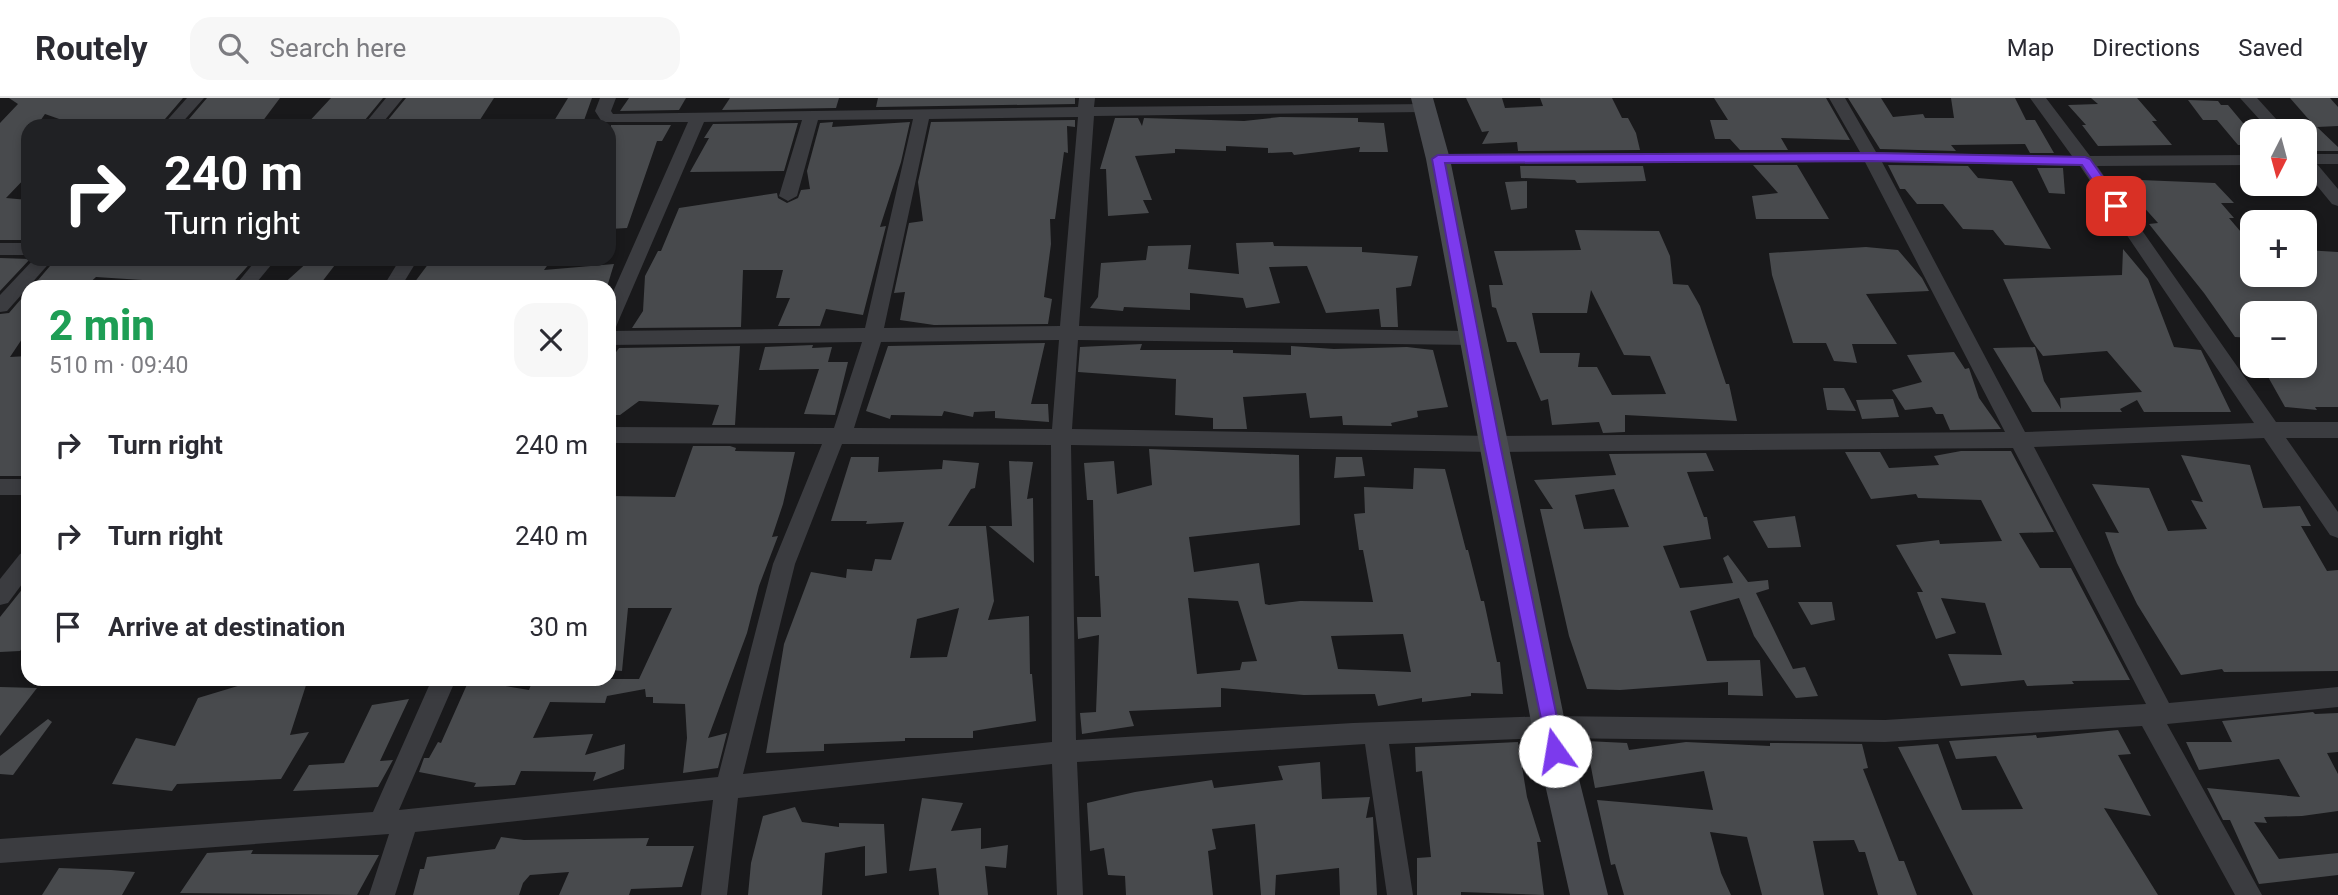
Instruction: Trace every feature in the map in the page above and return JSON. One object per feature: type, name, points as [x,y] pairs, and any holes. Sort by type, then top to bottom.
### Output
[{"type":"street","points":[[177,119],[197,98]]},
{"type":"street","points":[[377,119],[395,98]]},
{"type":"street","points":[[608,98],[603,111],[604,117],[608,119],[922,114],[1087,105],[1423,102],[1438,159],[1549,727],[1589,895]]},
{"type":"street","points":[[852,115],[857,98]]},
{"type":"street","points":[[1837,98],[1871,157],[2249,895]]},
{"type":"street","points":[[2038,98],[2085,161],[2338,529]]},
{"type":"street","points":[[2248,98],[2268,119]]},
{"type":"street","points":[[1070,895],[1064,752],[1060,437],[1087,105]]},
{"type":"street","points":[[714,895],[727,789],[784,564],[839,436],[873,336],[922,114]]},
{"type":"street","points":[[788,196],[811,116]]},
{"type":"street","points":[[616,306],[698,117]]},
{"type":"street","points":[[1438,159],[1871,157],[2085,161],[2240,160]]},
{"type":"street","points":[[2317,160],[2338,159]]},
{"type":"street","points":[[2317,175],[2338,200]]},
{"type":"street","points":[[0,249],[21,249]]},
{"type":"street","points":[[24,280],[37,266]]},
{"type":"street","points":[[249,280],[261,266]]},
{"type":"street","points":[[0,306],[21,284]]},
{"type":"street","points":[[616,338],[1068,333],[1474,338]]},
{"type":"street","points":[[616,435],[1060,437],[1492,444],[2017,440],[2338,430]]},
{"type":"street","points":[[0,487],[21,487]]},
{"type":"street","points":[[0,596],[21,569]]},
{"type":"street","points":[[382,895],[393,821],[441,686]]},
{"type":"street","points":[[0,851],[393,821],[727,789],[1064,752],[1375,733],[1549,727],[1885,731],[2156,714],[2338,697]]},
{"type":"street","points":[[1375,733],[1400,895]]},
{"type":"building","points":[[9,98],[183,98],[165,119],[59,119],[45,114],[42,119],[21,119],[21,182],[6,198],[21,199],[21,240],[0,240],[0,123],[18,104]]},
{"type":"building","points":[[207,98],[280,98],[264,119],[189,119]]},
{"type":"building","points":[[331,98],[383,98],[366,119],[312,119]]},
{"type":"building","points":[[406,98],[494,98],[480,119],[389,119]]},
{"type":"building","points":[[568,98],[592,98],[584,119],[555,119]]},
{"type":"building","points":[[629,98],[686,98],[679,110],[620,111]]},
{"type":"building","points":[[730,98],[839,98],[836,108],[722,110]]},
{"type":"building","points":[[878,98],[1075,98],[1075,104],[876,107]]},
{"type":"building","points":[[1466,98],[1502,98],[1505,108],[1543,106],[1540,98],[1612,98],[1622,118],[1628,118],[1636,133],[1640,150],[1518,151],[1517,142],[1482,144],[1489,131],[1482,132]]},
{"type":"building","points":[[1714,98],[1826,98],[1850,140],[1781,138],[1788,150],[1740,150],[1730,139],[1715,139],[1710,120],[1728,120]]},
{"type":"building","points":[[1848,98],[1881,98],[1893,117],[1923,114],[1925,118],[1954,118],[1951,98],[2015,98],[2026,120],[2035,120],[2054,153],[2030,153],[2025,144],[1951,145],[1956,151],[1880,149]]},
{"type":"building","points":[[2091,98],[2137,98],[2157,121],[2152,121],[2172,145],[2098,146],[2082,125],[2086,125],[2068,105],[2098,104]]},
{"type":"building","points":[[2290,98],[2330,98],[2338,107],[2338,126],[2317,127],[2317,119],[2308,119]]},
{"type":"building","points":[[2188,100],[2218,101],[2221,105],[2228,105],[2240,119],[2240,145],[2217,120],[2203,120]]},
{"type":"building","points":[[1280,117],[1358,118],[1358,122],[1384,123],[1388,152],[1359,152],[1360,147],[1294,155],[1292,152],[1268,153],[1268,148],[1226,146],[1226,151],[1175,149],[1175,153],[1135,156],[1152,200],[1143,200],[1149,213],[1108,216],[1106,169],[1100,169],[1115,118],[1138,118],[1142,126],[1144,118],[1244,121]]},
{"type":"building","points":[[1075,120],[1075,127],[1067,126],[1068,153],[1064,152],[1055,219],[1050,219],[1051,244],[1044,297],[1052,299],[1048,324],[934,325],[900,320],[905,292],[894,293],[909,223],[923,221],[918,182],[931,122]]},
{"type":"building","points":[[833,122],[832,127],[910,122],[901,162],[880,227],[886,226],[863,315],[826,309],[820,326],[778,326],[790,298],[776,298],[783,270],[743,270],[741,327],[632,328],[643,311],[645,276],[658,251],[661,251],[679,208],[777,193],[778,198],[787,203],[798,198],[801,190],[810,189],[807,171],[820,123]]},
{"type":"building","points":[[798,123],[784,171],[690,172],[709,138],[704,138],[713,124]]},
{"type":"building","points":[[616,125],[671,125],[662,141],[657,141],[627,228],[616,229]]},
{"type":"building","points":[[2317,127],[2338,147],[2338,151],[2317,151]]},
{"type":"building","points":[[1753,165],[1797,165],[1829,219],[1756,219],[1752,196],[1778,193]]},
{"type":"building","points":[[1888,165],[1968,166],[1978,178],[2012,181],[2051,249],[2005,245],[1993,230],[1963,229],[1943,204],[1917,204],[1905,189],[1900,189]]},
{"type":"building","points":[[1520,166],[1643,166],[1646,181],[1577,183],[1575,180],[1521,178]]},
{"type":"building","points":[[2037,168],[2063,168],[2065,194],[2049,193]]},
{"type":"building","points":[[2140,180],[2215,183],[2234,203],[2221,203],[2234,218],[2229,218],[2240,231],[2240,287],[2317,287],[2317,251],[2338,252],[2338,407],[2315,407],[2317,410],[2285,407],[2269,378],[2317,378],[2317,301],[2240,301],[2240,337],[2235,337],[2149,224],[2158,223],[2123,184]]},
{"type":"building","points":[[1527,181],[1527,208],[1511,210],[1505,182]]},
{"type":"building","points":[[1575,230],[1659,231],[1670,256],[1673,284],[1688,285],[1700,306],[1726,384],[1729,384],[1737,421],[1625,415],[1625,432],[1603,433],[1599,422],[1552,425],[1548,399],[1541,401],[1516,342],[1507,342],[1496,308],[1492,307],[1489,285],[1503,285],[1494,251],[1581,250]],"holes":[[[1591,290],[1624,355],[1650,356],[1666,394],[1612,395],[1597,367],[1578,367],[1580,353],[1540,353],[1532,313],[1587,313]]]},
{"type":"building","points":[[1273,242],[1274,246],[1362,247],[1362,252],[1418,256],[1411,286],[1396,288],[1398,327],[1381,327],[1379,309],[1326,313],[1307,266],[1269,267],[1280,303],[1246,308],[1243,298],[1190,293],[1190,310],[1124,307],[1123,311],[1090,308],[1098,297],[1101,263],[1146,260],[1148,246],[1191,245],[1188,269],[1239,274],[1236,243]]},
{"type":"building","points":[[1866,247],[1898,250],[1922,278],[1929,291],[1866,294],[1897,344],[1852,344],[1857,363],[1834,361],[1826,343],[1793,343],[1772,275],[1769,253]]},
{"type":"building","points":[[2123,249],[2148,279],[2174,347],[2201,350],[2231,412],[2144,412],[2137,400],[2120,409],[2122,412],[2032,412],[1993,348],[2035,347],[2044,381],[2061,409],[2060,398],[2142,392],[2107,351],[2043,356],[2031,340],[2003,279],[2122,275]]},
{"type":"building","points":[[0,258],[21,259],[21,266],[23,266],[0,291]]},
{"type":"building","points":[[50,266],[248,266],[235,280],[96,277],[93,280],[38,280]]},
{"type":"building","points":[[303,266],[334,266],[323,280],[288,280]]},
{"type":"building","points":[[427,266],[547,266],[544,270],[613,266],[609,280],[416,280]]},
{"type":"building","points":[[21,299],[21,340],[10,357],[21,356],[21,476],[0,476],[0,314],[9,313]]},
{"type":"building","points":[[1045,343],[1031,404],[1048,404],[1049,422],[995,418],[995,411],[974,412],[973,417],[944,411],[942,416],[891,415],[890,419],[866,411],[888,346]]},
{"type":"building","points":[[1142,344],[1140,350],[1233,350],[1233,353],[1291,355],[1291,346],[1334,349],[1407,347],[1433,350],[1448,407],[1417,411],[1418,417],[1391,423],[1392,426],[1343,425],[1342,416],[1310,418],[1306,393],[1243,397],[1247,429],[1213,429],[1213,418],[1175,415],[1176,379],[1078,372],[1080,347]]},
{"type":"building","points":[[813,345],[812,348],[832,347],[828,362],[848,362],[835,415],[804,414],[819,369],[759,370],[765,347]]},
{"type":"building","points":[[740,346],[735,425],[712,425],[719,405],[639,401],[616,415],[616,352],[619,348]]},
{"type":"building","points":[[1954,352],[1965,369],[1969,368],[1979,398],[2001,429],[1950,430],[1943,414],[1936,414],[1932,407],[1905,410],[1892,390],[1922,382],[1907,355]]},
{"type":"building","points":[[1823,388],[1844,388],[1856,411],[1827,410]]},
{"type":"building","points":[[1893,399],[1899,417],[1862,419],[1856,400]]},
{"type":"building","points":[[693,446],[730,446],[736,448],[735,451],[795,452],[772,537],[778,536],[759,586],[747,633],[708,738],[727,733],[718,768],[683,773],[687,738],[685,704],[653,703],[653,697],[646,697],[645,689],[607,696],[605,703],[550,702],[533,738],[593,734],[585,755],[625,744],[624,769],[593,781],[596,772],[521,771],[515,785],[474,787],[476,783],[419,772],[424,758],[429,758],[438,742],[441,743],[466,686],[505,686],[529,690],[530,686],[616,686],[616,679],[639,679],[672,608],[628,608],[622,671],[616,671],[616,496],[675,497]]},
{"type":"building","points":[[1149,449],[1299,455],[1300,525],[1189,537],[1194,572],[1259,563],[1265,604],[1269,605],[1300,601],[1373,602],[1363,550],[1359,550],[1354,514],[1365,513],[1364,487],[1413,489],[1414,468],[1445,469],[1481,601],[1484,601],[1497,662],[1500,662],[1503,694],[1471,693],[1471,696],[1422,702],[1422,698],[1378,706],[1375,694],[1304,695],[1221,688],[1221,707],[1129,711],[1134,726],[1082,734],[1080,713],[1096,712],[1099,635],[1078,639],[1077,617],[1101,617],[1099,576],[1095,576],[1093,500],[1087,500],[1084,463],[1114,461],[1117,494],[1152,485]],"holes":[[[1188,598],[1238,601],[1257,661],[1242,662],[1240,670],[1197,674]],[[1403,634],[1411,672],[1338,669],[1331,636]]]},
{"type":"building","points":[[1961,451],[2011,451],[2054,532],[2019,533],[2040,568],[2071,568],[2130,680],[2072,681],[2074,684],[2027,686],[2024,680],[1961,686],[1948,654],[2002,655],[1985,603],[1941,598],[1956,633],[1936,639],[1917,592],[1923,592],[1896,545],[1939,540],[1940,544],[2002,541],[1981,500],[1918,498],[1916,494],[1871,499],[1845,452],[1880,452],[1889,468],[1939,465],[1934,456]]},
{"type":"building","points":[[1706,453],[1714,471],[1687,472],[1704,517],[1707,517],[1711,539],[1663,546],[1680,588],[1733,583],[1723,558],[1728,555],[1748,582],[1768,580],[1769,589],[1756,593],[1793,669],[1805,667],[1818,696],[1796,698],[1754,636],[1739,598],[1690,611],[1707,661],[1760,660],[1763,696],[1728,695],[1728,682],[1620,690],[1587,689],[1569,636],[1540,509],[1553,509],[1534,480],[1616,475],[1609,454]],"holes":[[[1614,489],[1629,527],[1584,529],[1575,495]]]},
{"type":"building","points":[[2181,455],[2250,465],[2263,508],[2300,506],[2311,526],[2301,526],[2327,571],[2338,570],[2338,671],[2224,672],[2222,669],[2181,675],[2137,604],[2117,563],[2105,532],[2119,533],[2092,484],[2149,488],[2168,531],[2207,529],[2191,500],[2203,502]]},
{"type":"building","points":[[851,457],[879,457],[878,472],[942,469],[943,460],[979,463],[975,488],[971,489],[948,526],[986,526],[994,601],[988,620],[1029,616],[1030,674],[1036,721],[973,731],[973,738],[905,738],[905,741],[824,744],[824,751],[766,753],[784,644],[811,572],[846,578],[847,569],[872,571],[875,559],[891,560],[904,522],[866,524],[867,521],[831,521]],"holes":[[[959,608],[947,657],[910,658],[917,619]]]},
{"type":"building","points":[[1336,457],[1362,457],[1365,476],[1334,478]]},
{"type":"building","points":[[1009,461],[1033,462],[1027,499],[1033,498],[1034,563],[989,526],[1012,526]]},
{"type":"building","points":[[1795,516],[1801,547],[1768,548],[1753,521]]},
{"type":"building","points":[[21,591],[20,651],[0,652],[0,617]]},
{"type":"building","points":[[1798,602],[1832,602],[1835,620],[1811,625]]},
{"type":"building","points":[[238,686],[306,686],[290,735],[309,732],[281,779],[177,784],[172,791],[112,784],[136,738],[175,746],[198,698]]},
{"type":"building","points":[[0,687],[37,688],[0,736]]},
{"type":"building","points":[[409,699],[380,761],[393,760],[378,787],[293,791],[309,765],[344,763],[372,705]]},
{"type":"building","points":[[2313,712],[2338,713],[2338,752],[2327,753],[2338,774],[2338,811],[2264,817],[2267,823],[2254,822],[2279,859],[2338,853],[2338,875],[2259,884],[2230,820],[2223,820],[2207,788],[2300,797],[2279,759],[2199,770],[2186,742],[2232,742],[2222,721]]},
{"type":"building","points":[[48,719],[52,722],[13,775],[0,774],[0,756]]},
{"type":"building","points":[[2118,730],[2131,754],[2118,755],[2151,816],[2104,808],[2158,895],[1973,895],[1898,747],[1938,744],[1962,810],[2023,809],[1996,756],[1956,759],[1949,741],[2036,735],[2037,738]]},
{"type":"building","points":[[1586,741],[1627,743],[1629,750],[1686,742],[1770,746],[1770,743],[1862,744],[1868,768],[1863,769],[1899,861],[1904,861],[1917,895],[1878,895],[1865,852],[1859,852],[1854,840],[1813,841],[1824,895],[1762,895],[1747,837],[1710,832],[1721,873],[1731,895],[1624,895],[1615,864],[1611,865],[1597,800],[1713,810],[1704,771],[1595,788]]},
{"type":"building","points":[[1518,742],[1527,797],[1541,842],[1537,842],[1544,895],[1461,892],[1461,895],[1417,895],[1417,858],[1431,857],[1422,771],[1416,772],[1415,747]]},
{"type":"building","points":[[1320,762],[1322,799],[1370,797],[1366,818],[1373,817],[1377,895],[1340,895],[1339,868],[1276,875],[1275,895],[1261,895],[1255,824],[1212,829],[1216,849],[1208,851],[1213,895],[1126,895],[1125,876],[1108,875],[1104,848],[1090,851],[1087,803],[1135,792],[1212,780],[1214,788],[1283,780],[1278,766]]},
{"type":"building","points":[[922,798],[963,803],[951,831],[981,828],[981,849],[1008,845],[1006,868],[985,866],[988,895],[939,895],[936,868],[909,871]]},
{"type":"building","points":[[795,807],[802,822],[839,827],[839,823],[884,824],[887,873],[865,876],[865,846],[825,853],[822,895],[748,895],[751,863],[763,816]]},
{"type":"building","points":[[501,837],[524,840],[649,838],[646,846],[694,846],[682,887],[631,889],[629,895],[559,895],[569,872],[530,875],[523,883],[519,895],[413,895],[420,869],[424,869],[427,857],[495,849]]},
{"type":"building","points":[[253,850],[251,854],[379,855],[357,895],[180,893],[207,853]]},
{"type":"building","points":[[59,868],[135,872],[122,895],[42,895]]},
{"type":"route","points":[[1555,751],[1492,444],[1438,159],[1871,157],[2085,161],[2116,206]]}]
